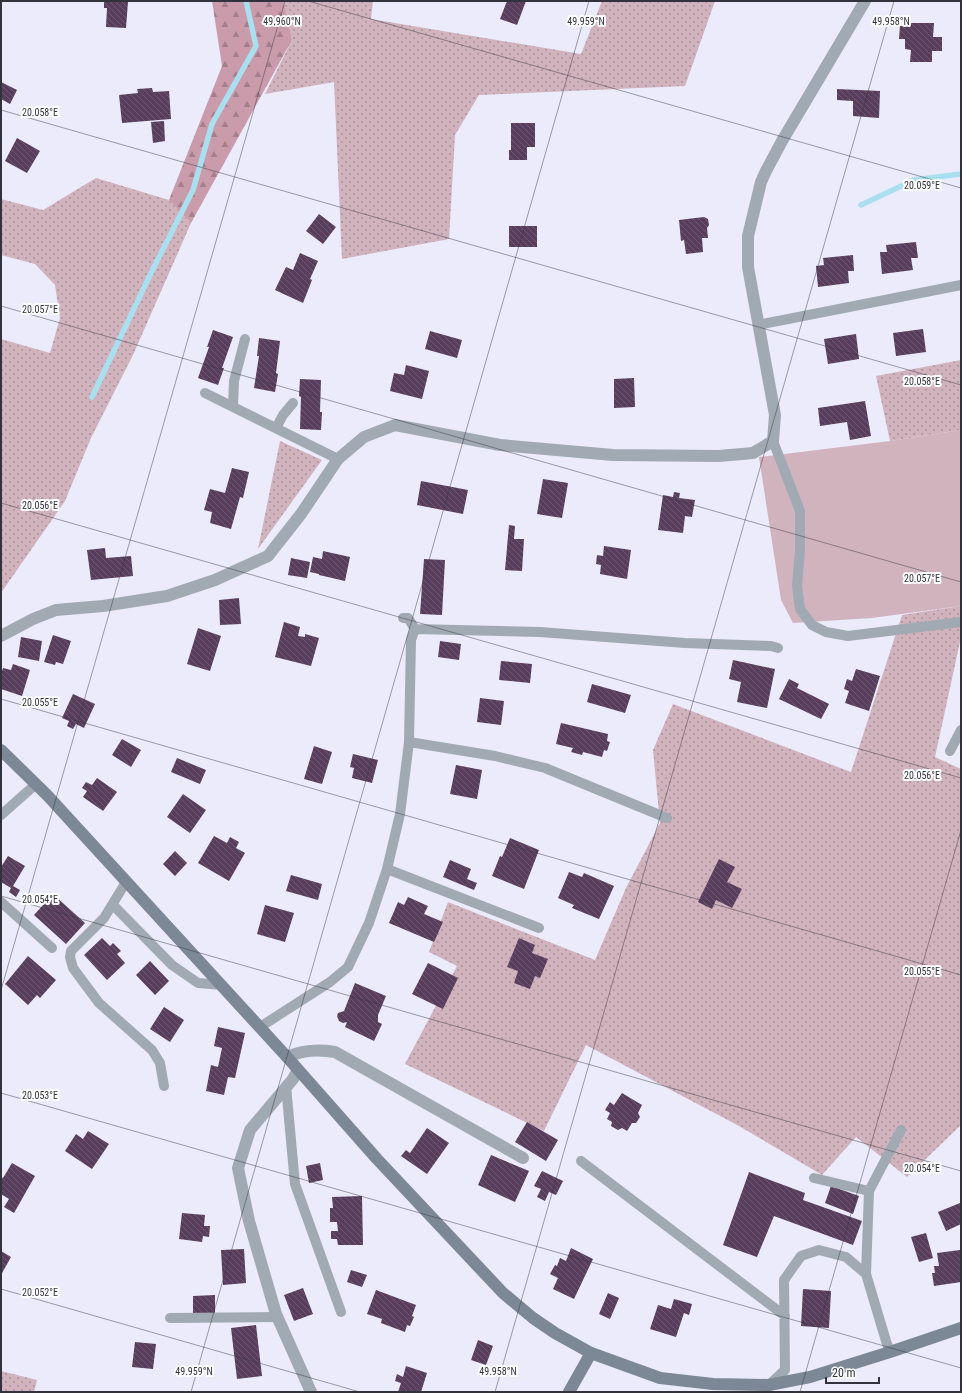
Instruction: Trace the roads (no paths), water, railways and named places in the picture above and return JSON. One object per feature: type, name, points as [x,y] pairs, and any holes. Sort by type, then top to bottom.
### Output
[{"type":"main road","points":[[1,750],[47,795],[222,985],[377,1159],[503,1293],[533,1318],[555,1333],[591,1353],[660,1378],[713,1384],[769,1385],[810,1376],[890,1352],[961,1328]]},
{"type":"main road","points":[[569,1392],[591,1353]]},
{"type":"street","points":[[1,636],[33,619],[56,610],[103,606],[167,596],[215,580],[268,556],[301,514],[338,459],[364,437],[395,425],[500,445],[614,455],[719,456],[753,453],[773,441],[775,415],[748,267],[748,236],[761,182],[782,141],[865,1]]},
{"type":"street","points":[[287,1057],[298,1052],[312,1050],[335,1052],[522,1158]]},
{"type":"street","points":[[298,1070],[250,1130],[238,1168],[249,1221],[277,1316],[311,1392]]},
{"type":"lane","points":[[758,325],[961,285]]},
{"type":"lane","points":[[233,406],[234,381],[245,339]]},
{"type":"lane","points":[[205,393],[338,459]]},
{"type":"lane","points":[[276,428],[283,415],[293,403]]},
{"type":"lane","points":[[773,441],[800,511],[800,550],[797,586],[800,609],[812,625],[826,632],[848,636],[961,622]]},
{"type":"lane","points":[[403,618],[408,618],[415,629]]},
{"type":"lane","points":[[415,629],[540,632],[685,643],[771,646],[778,648]]},
{"type":"lane","points":[[260,1027],[330,982],[348,968],[369,923],[387,869],[400,814],[409,742],[411,640],[415,629]]},
{"type":"lane","points":[[950,750],[961,730]]},
{"type":"lane","points":[[409,742],[495,756],[545,768],[667,818]]},
{"type":"lane","points":[[1,815],[36,784]]},
{"type":"lane","points":[[387,869],[539,928]]},
{"type":"lane","points":[[126,882],[104,918],[71,951],[70,957],[73,968],[99,1003],[152,1050],[160,1063],[164,1086]]},
{"type":"lane","points":[[1,902],[52,948]]},
{"type":"lane","points":[[113,905],[172,965],[198,983],[222,985]]},
{"type":"lane","points":[[286,1086],[295,1184],[341,1312]]},
{"type":"lane","points":[[890,1352],[866,1274],[870,1191],[901,1130]]},
{"type":"lane","points":[[581,1161],[785,1316]]},
{"type":"lane","points":[[814,1178],[870,1191]]},
{"type":"lane","points":[[769,1385],[785,1370],[784,1280],[801,1256],[819,1250],[846,1256],[866,1274]]},
{"type":"lane","points":[[170,1318],[277,1316]]},
{"type":"waterway","points":[[92,397],[151,273],[193,190],[212,124],[256,46],[246,1]]},
{"type":"waterway","points":[[861,205],[914,180],[961,174]]}]
